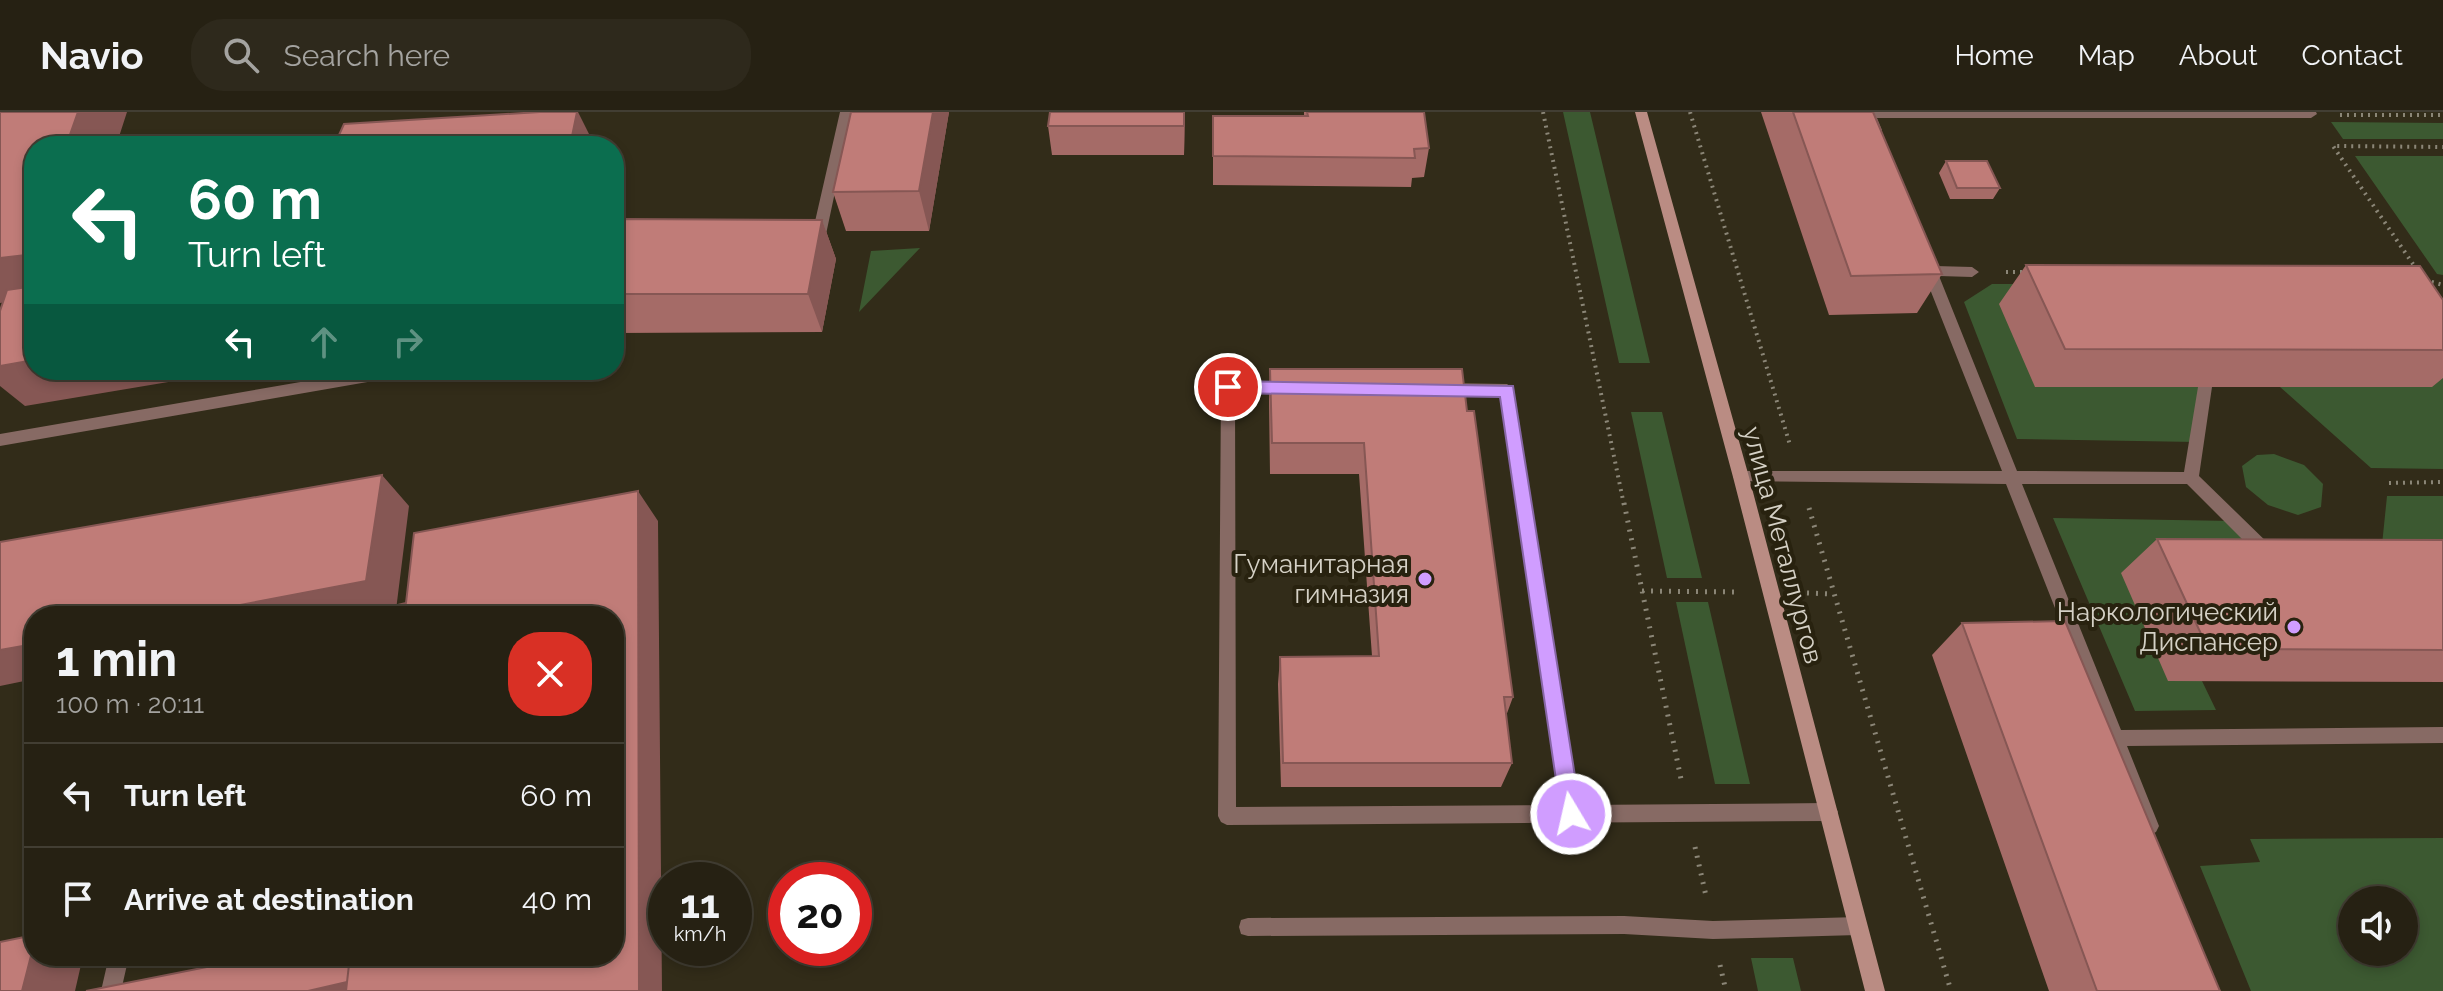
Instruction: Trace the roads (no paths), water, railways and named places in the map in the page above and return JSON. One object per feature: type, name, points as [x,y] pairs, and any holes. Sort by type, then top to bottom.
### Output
[{"type":"street","name":"улица Металлургов","points":[[1641,112],[1741,477],[1875,991]]},
{"type":"lane","points":[[800,247],[816,246],[846,112]]},
{"type":"lane","points":[[1880,142],[1869,114],[2311,114]]},
{"type":"lane","points":[[1919,242],[2157,842]]},
{"type":"lane","points":[[1930,271],[1972,272]]},
{"type":"lane","points":[[0,440],[345,380]]},
{"type":"lane","points":[[1306,388],[1228,387],[1227,816],[1829,812]]},
{"type":"lane","points":[[2191,478],[2205,387]]},
{"type":"lane","points":[[1430,389],[1507,390],[1571,814]]},
{"type":"lane","points":[[1741,477],[2191,478],[2278,563]]},
{"type":"lane","points":[[2116,738],[2443,735]]},
{"type":"lane","points":[[1248,927],[1624,925],[1713,930],[1858,926]]},
{"type":"lane","points":[[111,991],[117,966]]},
{"type":"place","name":"Гуманитарная гимназия","points":[[1425,579]]},
{"type":"place","name":"Наркологический Диспансер","points":[[2294,627]]}]
